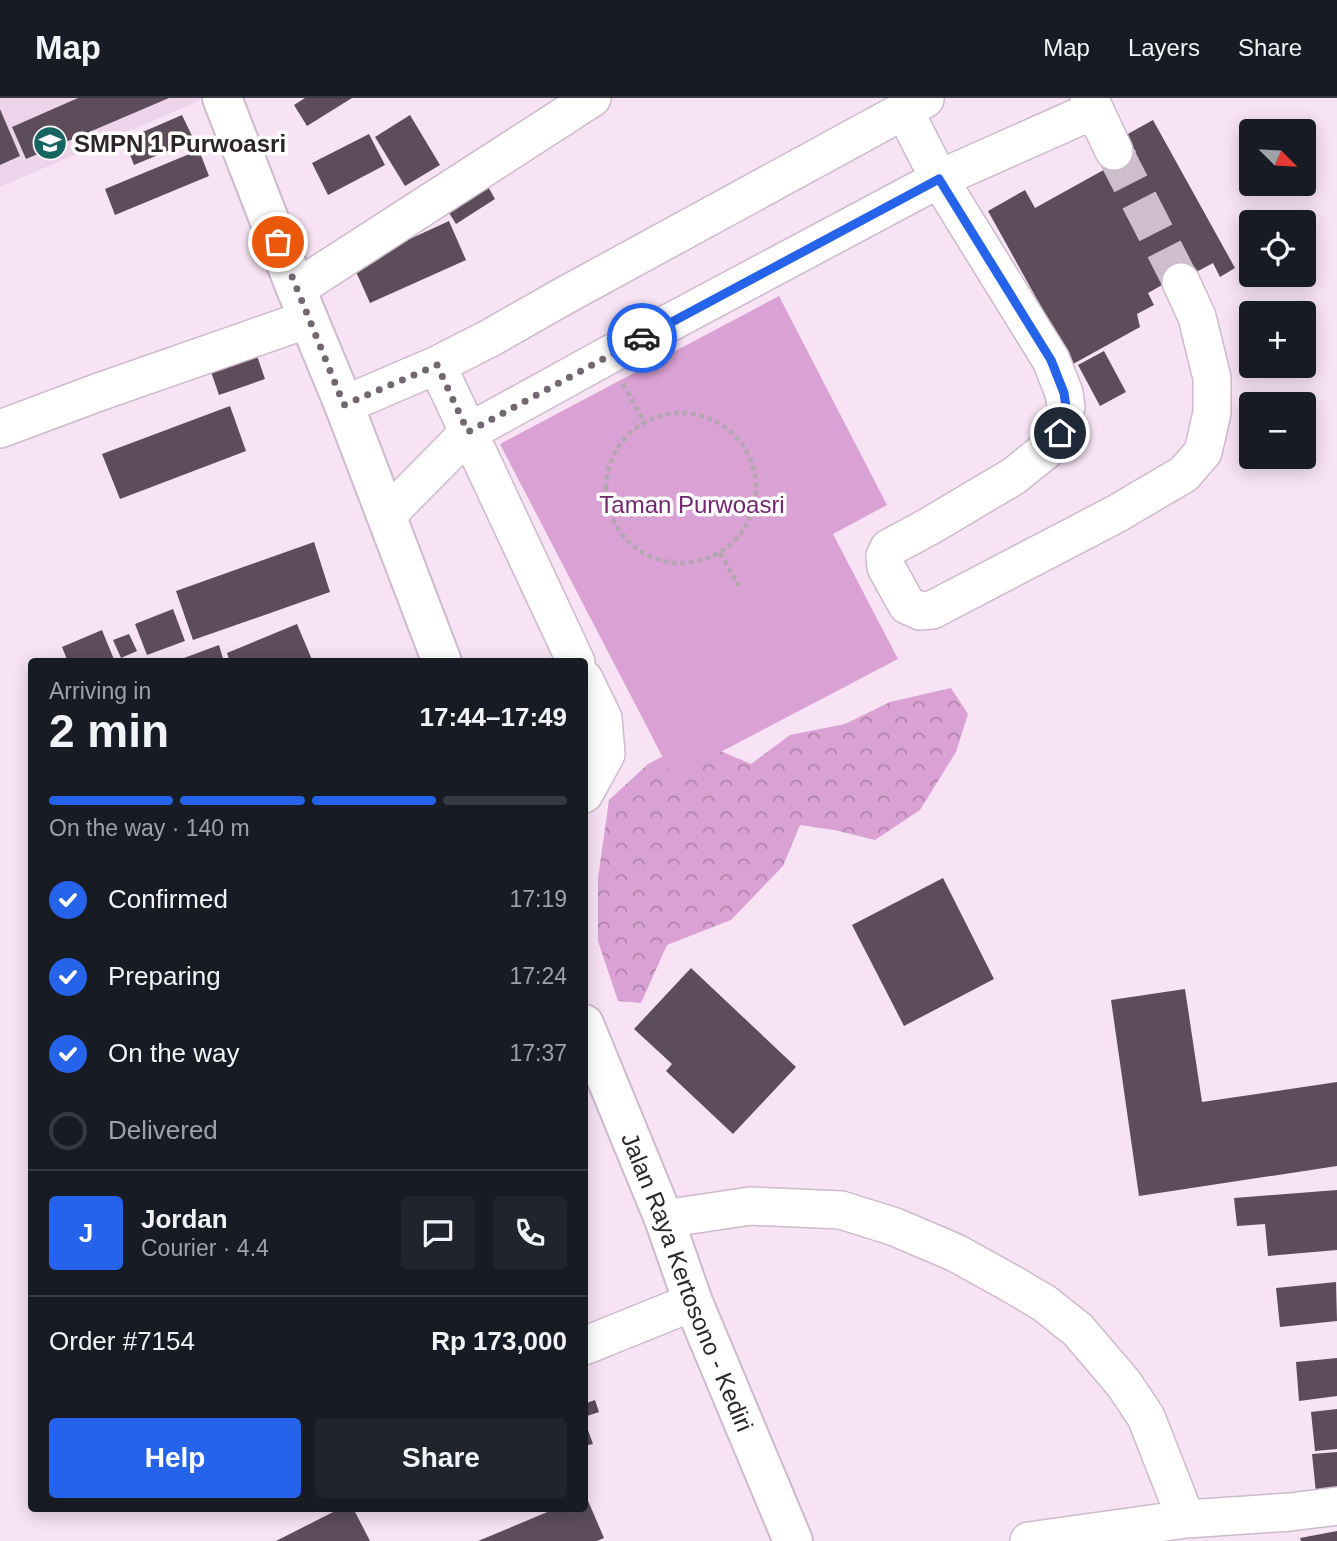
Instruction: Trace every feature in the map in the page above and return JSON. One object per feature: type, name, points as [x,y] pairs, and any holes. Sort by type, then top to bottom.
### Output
[{"type":"highway","points":[[222,98],[440,658]]},
{"type":"highway","name":"Jalan Raya Kertosono - Kediri","points":[[588,1034],[664,1219],[693,1303],[793,1541]]},
{"type":"street","points":[[0,429],[112,388],[302,304],[592,98]]},
{"type":"street","points":[[344,405],[437,365],[490,338],[915,104],[939,179],[1051,360],[1064,393],[1066,407],[1060,433],[1051,446],[1014,476],[889,548],[885,556],[886,567],[907,605],[920,611],[932,610],[1184,474],[1203,452],[1212,413],[1212,378],[1197,317],[1181,282]]},
{"type":"street","points":[[386,516],[468,432],[939,179],[1092,104],[1114,151]]},
{"type":"street","points":[[437,365],[574,658]]},
{"type":"street","points":[[588,687],[603,718],[606,754],[588,787]]},
{"type":"street","points":[[664,1219],[750,1206],[841,1210],[908,1232],[956,1253],[1012,1284],[1044,1303],[1078,1330],[1124,1384],[1146,1418],[1186,1519]]},
{"type":"street","points":[[588,1344],[693,1303]]},
{"type":"street","points":[[1029,1541],[1186,1519],[1292,1527],[1337,1506]]},
{"type":"path","points":[[607,356],[644,422]]},
{"type":"path","points":[[694,413],[719,422],[739,439],[752,461],[757,487],[752,513],[739,536],[720,552],[698,561],[674,563],[651,557],[632,544],[616,526],[608,504],[607,480],[612,457],[626,438],[644,422],[668,414],[694,413]]},
{"type":"path","points":[[720,552],[739,586]]},
{"type":"shaded area","name":"SMPN 1 Purwoasri","points":[[0,98],[200,98],[201,100],[0,187]]},
{"type":"green space","name":"Taman Purwoasri","points":[[779,296],[887,505],[833,534],[898,659],[673,777],[500,444]]},
{"type":"green space","points":[[951,688],[968,714],[956,752],[920,810],[875,840],[800,825],[783,866],[731,920],[667,945],[641,1003],[618,1001],[598,941],[598,878],[609,800],[648,764],[695,740],[751,764],[790,735],[845,724],[890,702]]},
{"type":"building","points":[[78,98],[169,98],[26,159],[12,127]]},
{"type":"building","points":[[305,98],[352,98],[307,126],[294,105]]},
{"type":"building","points":[[0,109],[20,156],[0,165]]},
{"type":"building","points":[[182,115],[194,140],[134,165],[124,140]]},
{"type":"building","points":[[410,115],[440,165],[405,186],[375,137]]},
{"type":"building","points":[[1153,120],[1235,268],[1220,277],[1213,263],[1187,277],[1185,272],[1148,293],[1154,305],[1137,314],[1140,327],[1073,364],[988,211],[1025,190],[1035,208],[1136,152],[1126,135]]},
{"type":"building","points":[[369,134],[385,165],[328,195],[312,163]]},
{"type":"building","points":[[199,150],[209,176],[115,215],[105,189]]},
{"type":"building","points":[[486,183],[495,199],[456,224],[446,208]]},
{"type":"building","points":[[449,221],[466,260],[370,303],[353,265]]},
{"type":"building","points":[[253,344],[265,379],[219,395],[207,360]]},
{"type":"building","points":[[1104,351],[1126,392],[1100,406],[1078,365]]},
{"type":"building","points":[[230,406],[246,451],[120,499],[102,454]]},
{"type":"building","points":[[314,542],[330,592],[193,640],[176,591]]},
{"type":"building","points":[[173,609],[185,641],[147,655],[135,624]]},
{"type":"building","points":[[297,624],[311,658],[229,658],[227,653]]},
{"type":"building","points":[[102,630],[113,658],[66,658],[62,647]]},
{"type":"building","points":[[129,634],[137,651],[121,658],[113,640]]},
{"type":"building","points":[[219,645],[223,658],[184,658]]},
{"type":"building","points":[[943,878],[994,979],[904,1026],[852,925]]},
{"type":"building","points":[[691,968],[796,1067],[733,1134],[666,1071],[672,1064],[634,1029]]},
{"type":"building","points":[[1185,989],[1202,1102],[1337,1082],[1337,1166],[1139,1196],[1111,1000]]},
{"type":"building","points":[[1337,1190],[1337,1250],[1268,1256],[1265,1224],[1237,1226],[1234,1198]]},
{"type":"building","points":[[1336,1282],[1337,1321],[1280,1327],[1276,1288]]},
{"type":"building","points":[[1337,1358],[1337,1396],[1299,1401],[1296,1362]]},
{"type":"building","points":[[595,1400],[599,1412],[588,1416],[588,1403]]},
{"type":"building","points":[[1337,1409],[1337,1449],[1315,1451],[1311,1412]]},
{"type":"building","points":[[588,1430],[593,1444],[588,1445]]},
{"type":"building","points":[[1337,1452],[1337,1491],[1316,1493],[1312,1454]]},
{"type":"building","points":[[588,1501],[604,1538],[597,1541],[478,1541],[547,1512],[588,1512]]},
{"type":"building","points":[[333,1512],[355,1512],[370,1541],[276,1541]]},
{"type":"building","points":[[1337,1531],[1337,1541],[1301,1541],[1300,1538]]},
{"type":"tunnel","points":[[1114,151],[1181,282]]},
{"type":"way so far","points":[[278,242],[344,405],[437,365],[468,432],[642,338]]},
{"type":"place","name":"SMPN 1 Purwoasri","points":[[50,143]]},
{"type":"route","points":[[642,338],[939,179],[1051,360],[1064,393],[1066,407],[1060,433]]}]
